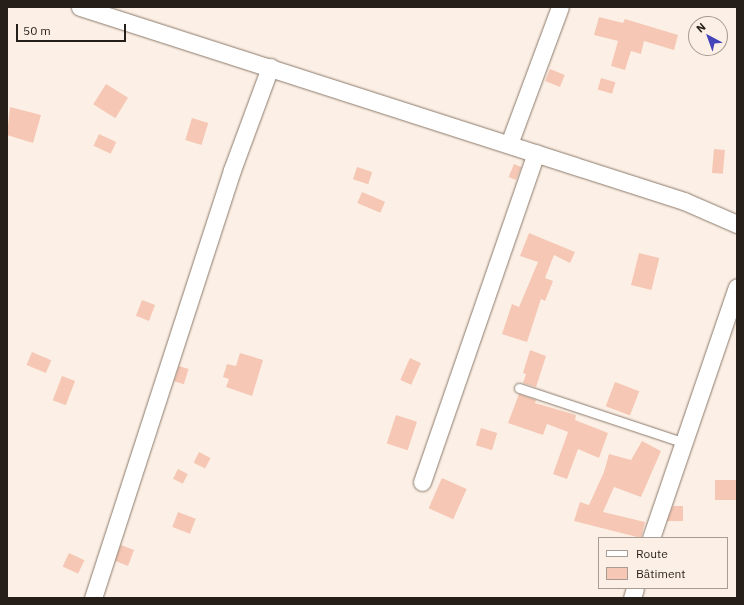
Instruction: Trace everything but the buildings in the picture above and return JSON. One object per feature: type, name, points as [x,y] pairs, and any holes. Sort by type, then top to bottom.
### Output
[{"type":"street","points":[[80,7],[684,201],[737,224]]},
{"type":"street","points":[[509,144],[560,7]]},
{"type":"street","points":[[93,598],[232,170],[270,67]]},
{"type":"street","points":[[422,482],[536,153]]},
{"type":"street","points":[[651,537],[682,442],[737,287]]},
{"type":"lane","points":[[519,388],[682,442]]}]
